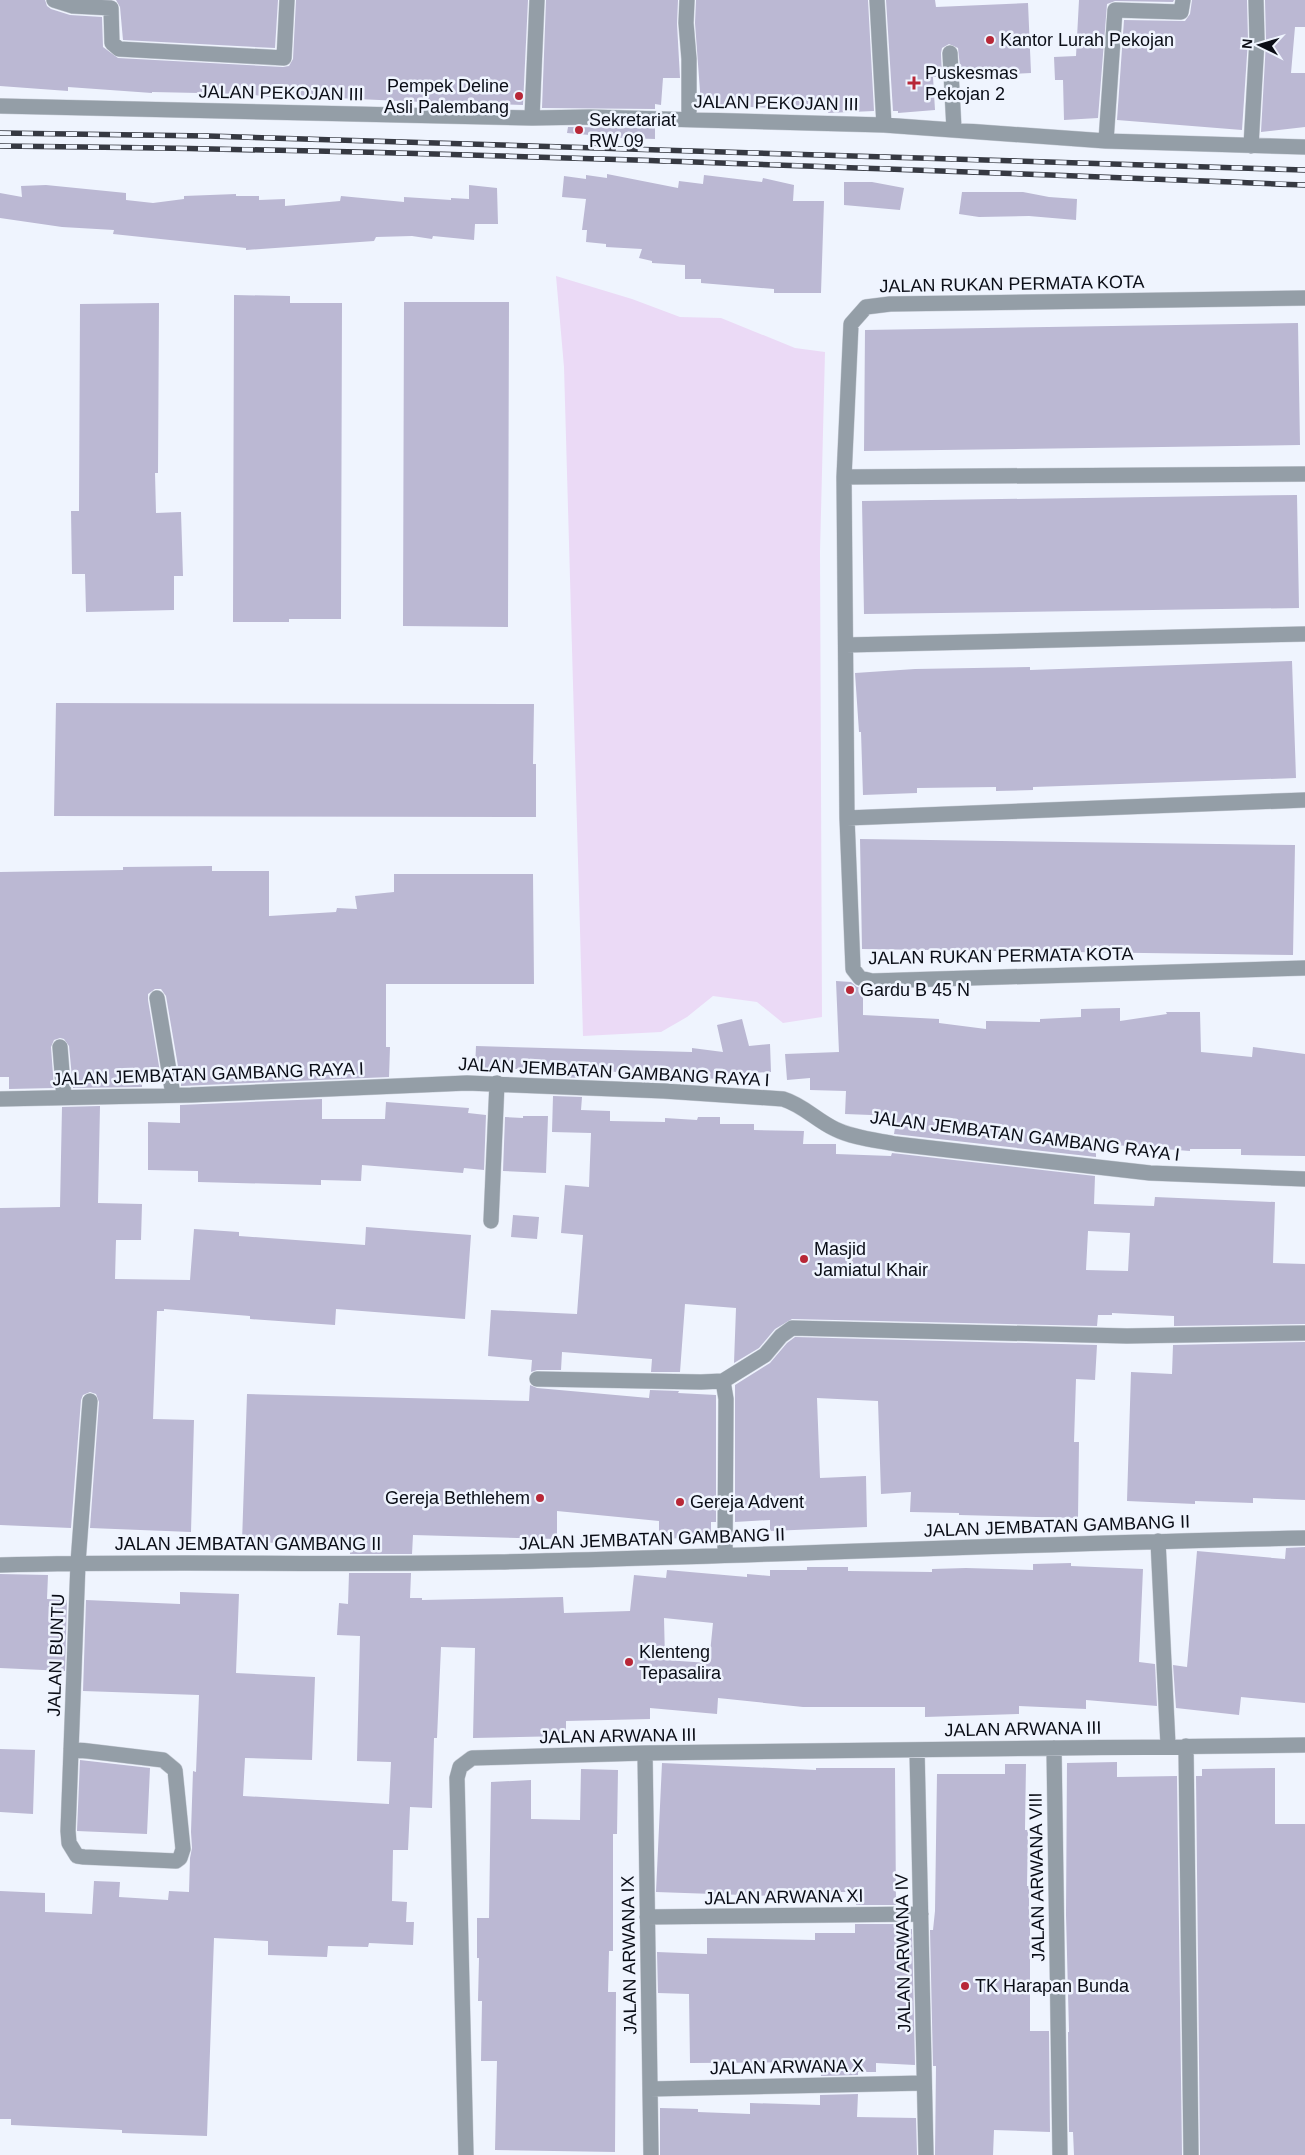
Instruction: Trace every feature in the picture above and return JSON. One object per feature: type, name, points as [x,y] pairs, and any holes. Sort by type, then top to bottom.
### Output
[{"type":"street","points":[[54,0],[73,6],[111,8],[112,43],[119,49],[284,58],[287,0]]},
{"type":"street","points":[[532,118],[537,0]]},
{"type":"street","points":[[687,0],[689,120]]},
{"type":"street","points":[[877,0],[884,125]]},
{"type":"street","points":[[1106,141],[1116,10],[1136,5],[1182,12],[1183,0]]},
{"type":"street","points":[[1251,146],[1257,40],[1256,0]]},
{"type":"street","points":[[950,53],[954,129]]},
{"type":"street","name":"JALAN PEKOJAN III","points":[[0,106],[884,125],[1106,141],[1305,147]]},
{"type":"street","name":"JALAN RUKAN PERMATA KOTA","points":[[1305,298],[890,304],[866,307],[851,324],[844,477],[847,818],[854,969],[860,978],[872,981],[1305,968]]},
{"type":"street","points":[[844,477],[1305,474]]},
{"type":"street","points":[[846,645],[1305,634]]},
{"type":"street","points":[[847,818],[1305,800]]},
{"type":"street","points":[[157,998],[173,1095]]},
{"type":"street","points":[[60,1046],[64,1098]]},
{"type":"street","name":"JALAN JEMBATAN GAMBANG RAYA I","points":[[0,1099],[173,1095],[467,1082],[664,1091],[783,1099],[797,1104],[835,1129],[869,1139],[896,1144],[1150,1173],[1305,1179]]},
{"type":"street","points":[[492,1221],[497,1084]]},
{"type":"street","points":[[537,1379],[723,1381],[765,1355],[792,1328],[1127,1336],[1305,1333]]},
{"type":"street","points":[[723,1381],[726,1399],[726,1555]]},
{"type":"street","name":"JALAN BUNTU","points":[[71,1748],[163,1760],[175,1770],[183,1849],[180,1858],[176,1861],[167,1861],[77,1856],[70,1843],[68,1831],[71,1748],[78,1563],[90,1401]]},
{"type":"street","name":"JALAN JEMBATAN GAMBANG II","points":[[0,1565],[78,1563],[496,1562],[1305,1538]]},
{"type":"street","points":[[1158,1541],[1168,1746]]},
{"type":"street","name":"JALAN ARWANA III","points":[[466,2155],[456,1778],[460,1767],[472,1758],[645,1753],[1305,1744]]},
{"type":"street","points":[[1186,1746],[1191,2155]]},
{"type":"street","name":"JALAN ARWANA VIII","points":[[1054,1748],[1060,2155]]},
{"type":"street","name":"JALAN ARWANA IV","points":[[917,1750],[926,2155]]},
{"type":"street","name":"JALAN ARWANA IX","points":[[645,1753],[651,2155]]},
{"type":"street","name":"JALAN ARWANA XI","points":[[647,1917],[921,1914]]},
{"type":"street","name":"JALAN ARWANA X","points":[[650,2089],[924,2083]]},
{"type":"shaded area","points":[[556,276],[632,299],[680,317],[721,318],[795,348],[825,352],[820,552],[822,1017],[783,1023],[757,1002],[713,996],[687,1017],[661,1032],[583,1036],[564,367]]},
{"type":"building","points":[[0,0],[45,0],[47,6],[51,9],[70,15],[102,17],[103,47],[118,58],[283,67],[289,66],[293,59],[296,0],[528,0],[523,105],[472,103],[472,106],[423,105],[423,102],[270,95],[270,97],[246,94],[152,93],[68,87],[68,91],[0,86]]},
{"type":"building","points":[[116,0],[278,0],[275,48],[123,40],[120,7]]},
{"type":"building","points":[[546,0],[678,0],[677,24],[680,78],[663,78],[661,105],[655,104],[655,109],[542,108]]},
{"type":"building","points":[[696,0],[868,0],[874,111],[828,113],[828,110],[701,105],[695,23]]},
{"type":"building","points":[[886,0],[935,0],[936,7],[1028,3],[1031,73],[961,76],[958,48],[949,44],[942,48],[942,77],[933,77],[935,110],[898,113],[898,111],[893,111]]},
{"type":"building","points":[[1079,0],[1174,0],[1173,2],[1115,1],[1107,4],[1098,118],[1064,120],[1063,80],[1055,80],[1054,57],[1076,56]]},
{"type":"building","points":[[1192,0],[1247,0],[1248,40],[1242,130],[1117,120],[1124,20],[1185,21],[1190,14]]},
{"type":"building","points":[[1265,0],[1305,0],[1305,27],[1295,27],[1291,73],[1305,73],[1305,127],[1261,132],[1266,41]]},
{"type":"building","points":[[568,127],[655,128],[655,139],[567,133]]},
{"type":"building","points":[[607,174],[678,188],[679,181],[703,184],[704,175],[762,182],[763,178],[794,185],[793,201],[824,201],[821,293],[774,293],[774,289],[701,283],[701,279],[685,279],[685,265],[652,263],[652,261],[639,258],[642,249],[606,247],[606,244],[586,242],[587,230],[582,230],[586,199],[562,197],[564,176],[586,179],[586,175],[607,178]]},
{"type":"building","points":[[844,182],[872,182],[904,188],[900,210],[844,205]]},
{"type":"building","points":[[46,185],[126,193],[126,200],[153,203],[184,199],[184,196],[236,194],[236,196],[259,196],[259,200],[285,199],[285,206],[340,201],[341,196],[404,202],[404,197],[451,200],[451,198],[469,199],[469,185],[497,188],[498,224],[475,224],[474,240],[433,236],[432,239],[412,236],[376,237],[374,241],[246,250],[246,248],[113,234],[114,230],[62,227],[0,218],[0,193],[22,197],[21,186]]},
{"type":"building","points":[[962,192],[1023,192],[1049,197],[1077,199],[1076,220],[1029,216],[979,217],[959,214]]},
{"type":"building","points":[[234,295],[290,296],[290,303],[342,303],[341,619],[289,619],[289,622],[233,622]]},
{"type":"building","points":[[404,302],[509,302],[508,627],[403,626]]},
{"type":"building","points":[[159,303],[158,473],[155,473],[156,513],[181,512],[183,576],[174,576],[174,610],[86,612],[85,574],[72,574],[71,511],[79,511],[80,304]]},
{"type":"building","points":[[1298,323],[1300,445],[864,451],[865,330]]},
{"type":"building","points":[[1297,495],[1299,608],[864,614],[862,501]]},
{"type":"building","points":[[1292,661],[1296,778],[1033,787],[1033,790],[996,791],[996,787],[917,788],[917,793],[863,795],[861,732],[859,732],[855,673],[915,669],[1030,667],[1030,670]]},
{"type":"building","points":[[56,703],[534,704],[533,764],[536,764],[536,817],[54,816]]},
{"type":"building","points":[[860,839],[1295,845],[1293,955],[862,949]]},
{"type":"building","points":[[212,866],[212,871],[269,871],[269,916],[336,912],[337,908],[357,909],[355,896],[394,892],[394,874],[533,874],[534,984],[386,984],[386,1047],[390,1047],[389,1077],[181,1086],[181,1072],[179,1072],[166,996],[161,989],[155,989],[148,994],[148,1000],[160,1072],[142,1072],[142,1087],[73,1088],[69,1046],[64,1039],[60,1038],[54,1040],[51,1047],[54,1088],[9,1089],[9,1077],[0,1077],[0,872],[123,870],[123,867]]},
{"type":"building","points":[[836,981],[851,982],[857,987],[863,988],[863,1015],[939,1019],[939,1023],[986,1029],[986,1021],[1040,1022],[1040,1019],[1081,1017],[1081,1009],[1120,1008],[1120,1021],[1167,1014],[1166,1012],[1200,1012],[1201,1052],[1252,1057],[1253,1047],[1305,1054],[1305,1156],[1241,1155],[1241,1149],[1190,1149],[1190,1151],[1096,1144],[1096,1157],[894,1134],[897,1116],[845,1114],[846,1091],[810,1090],[810,1078],[787,1080],[785,1054],[839,1052]]},
{"type":"building","points":[[742,1019],[749,1046],[770,1044],[771,1072],[733,1074],[733,1081],[689,1076],[690,1074],[583,1071],[582,1078],[554,1077],[554,1070],[475,1068],[476,1046],[692,1052],[692,1048],[723,1052],[717,1025]]},
{"type":"building","points":[[553,1096],[582,1097],[581,1110],[610,1111],[610,1121],[665,1122],[665,1118],[697,1120],[698,1117],[720,1117],[720,1124],[754,1124],[754,1130],[804,1131],[803,1144],[836,1144],[836,1154],[891,1156],[892,1153],[1095,1176],[1094,1204],[1154,1206],[1155,1197],[1275,1202],[1273,1263],[1305,1264],[1305,1324],[1174,1326],[1174,1316],[1112,1313],[1112,1315],[1098,1315],[1097,1326],[792,1319],[775,1329],[759,1348],[734,1363],[736,1308],[685,1304],[680,1372],[651,1372],[652,1359],[562,1352],[561,1370],[537,1370],[531,1372],[532,1360],[488,1356],[491,1310],[577,1314],[583,1235],[561,1233],[565,1185],[589,1187],[591,1133],[552,1132]],"holes":[[[1088,1231],[1130,1233],[1128,1271],[1086,1270]]]},
{"type":"building","points":[[322,1099],[322,1119],[385,1119],[386,1102],[469,1108],[468,1113],[486,1115],[484,1170],[464,1168],[463,1173],[362,1165],[361,1181],[321,1180],[321,1185],[198,1182],[198,1171],[148,1170],[148,1122],[180,1123],[180,1105]]},
{"type":"building","points":[[100,1106],[98,1203],[142,1204],[141,1240],[116,1240],[115,1279],[190,1280],[194,1229],[239,1232],[239,1236],[365,1245],[366,1227],[471,1235],[465,1319],[336,1309],[335,1325],[250,1319],[250,1316],[164,1309],[164,1311],[157,1311],[153,1419],[194,1420],[191,1532],[90,1528],[99,1402],[96,1394],[90,1392],[83,1395],[81,1400],[71,1528],[0,1525],[0,1208],[60,1207],[62,1107]]},
{"type":"building","points":[[523,1116],[548,1116],[546,1173],[503,1171],[505,1117],[523,1118]]},
{"type":"building","points":[[513,1215],[539,1217],[537,1239],[511,1237]]},
{"type":"building","points":[[795,1337],[1097,1345],[1095,1380],[1076,1379],[1074,1442],[1079,1442],[1078,1518],[910,1512],[911,1492],[881,1494],[878,1401],[817,1398],[820,1478],[866,1476],[867,1527],[770,1531],[770,1520],[735,1522],[735,1385],[770,1363],[787,1343]]},
{"type":"building","points":[[1305,1342],[1305,1500],[1253,1498],[1253,1503],[1195,1501],[1195,1504],[1127,1501],[1131,1372],[1172,1374],[1173,1345]]},
{"type":"building","points":[[530,1385],[537,1388],[649,1398],[650,1390],[716,1395],[716,1522],[711,1522],[711,1533],[685,1534],[685,1538],[659,1539],[659,1521],[557,1511],[557,1539],[413,1535],[412,1554],[350,1554],[350,1545],[242,1542],[247,1394],[529,1401]]},
{"type":"building","points":[[1305,1547],[1305,1703],[1241,1697],[1239,1715],[1176,1708],[1173,1665],[1187,1667],[1197,1551],[1285,1559],[1286,1548]]},
{"type":"building","points":[[1071,1563],[1071,1566],[1143,1569],[1139,1662],[1155,1664],[1157,1706],[1086,1700],[1086,1709],[1019,1706],[1019,1714],[925,1717],[925,1707],[803,1707],[718,1698],[717,1714],[650,1708],[650,1719],[566,1721],[566,1736],[473,1738],[475,1648],[441,1647],[437,1738],[434,1738],[432,1808],[410,1807],[408,1850],[393,1850],[392,1901],[407,1902],[406,1922],[414,1922],[413,1945],[369,1943],[368,1947],[328,1946],[327,1957],[268,1955],[268,1941],[214,1938],[207,2136],[122,2133],[122,2130],[11,2125],[11,2119],[0,2119],[0,1891],[45,1893],[45,1912],[92,1914],[94,1881],[120,1882],[119,1897],[168,1900],[169,1891],[189,1892],[192,1848],[193,1771],[196,1772],[199,1695],[83,1691],[86,1600],[180,1604],[180,1592],[239,1594],[236,1673],[315,1677],[312,1760],[245,1758],[243,1796],[389,1804],[391,1762],[357,1761],[360,1636],[337,1635],[339,1603],[348,1604],[349,1573],[411,1573],[410,1598],[422,1598],[422,1600],[563,1597],[564,1613],[630,1611],[634,1575],[666,1578],[667,1570],[747,1577],[747,1574],[770,1576],[770,1570],[807,1570],[807,1567],[848,1567],[848,1571],[932,1572],[932,1569],[966,1568],[1033,1570],[1033,1564]],"holes":[[[664,1618],[713,1623],[709,1663],[665,1660]]]},
{"type":"building","points":[[0,1574],[48,1575],[47,1599],[67,1600],[65,1671],[0,1668]]},
{"type":"building","points":[[0,1749],[35,1750],[33,1814],[0,1812]]},
{"type":"building","points":[[80,1760],[150,1768],[147,1834],[77,1831]]},
{"type":"building","points":[[1117,1762],[1117,1777],[1177,1776],[1182,2155],[1074,2155],[1073,2132],[1069,2132],[1066,1915],[1067,1763]]},
{"type":"building","points":[[662,1763],[816,1770],[816,1768],[895,1768],[896,1905],[856,1905],[856,1892],[805,1892],[804,1897],[656,1892]]},
{"type":"building","points":[[1005,1764],[1026,1764],[1025,1830],[1028,1830],[1027,1886],[1029,1886],[1030,1917],[1030,2031],[1049,2031],[1050,2132],[994,2130],[993,2155],[935,2155],[936,2066],[933,2066],[930,1930],[933,1930],[935,1911],[937,1774],[1005,1774]]},
{"type":"building","points":[[1275,1768],[1275,1824],[1305,1824],[1305,2155],[1200,2155],[1196,1776],[1202,1776],[1202,1769]]},
{"type":"building","points":[[581,1769],[618,1770],[617,1834],[613,1834],[613,1951],[609,1951],[608,1992],[616,1992],[615,2152],[495,2150],[497,2061],[481,2061],[482,2001],[478,2001],[479,1958],[477,1958],[477,1918],[489,1918],[491,1782],[531,1780],[531,1819],[580,1820]]},
{"type":"building","points":[[855,1924],[896,1924],[896,1929],[912,1929],[915,2065],[876,2063],[876,2072],[858,2072],[858,2075],[821,2076],[821,2062],[690,2063],[689,1994],[658,1993],[657,1952],[707,1954],[707,1938],[815,1940],[815,1933],[855,1933]]},
{"type":"building","points":[[858,2094],[857,2117],[916,2118],[917,2155],[660,2155],[660,2108],[698,2109],[698,2112],[750,2114],[750,2103],[820,2105],[820,2095]]},
{"type":"railway","points":[[0,133],[208,136],[1305,170]]},
{"type":"railway","points":[[0,146],[326,151],[816,166],[1305,185]]},
{"type":"place","name":"Kantor Lurah Pekojan","points":[[990,40]]},
{"type":"place","name":"Puskesmas Pekojan 2","points":[[914,83]]},
{"type":"place","name":"Pempek Deline Asli Palembang","points":[[519,96]]},
{"type":"place","name":"Sekretariat RW 09","points":[[579,130]]},
{"type":"place","name":"Gardu B 45 N","points":[[850,990]]},
{"type":"place","name":"Masjid Jamiatul Khair","points":[[804,1259]]},
{"type":"place","name":"Gereja Bethlehem","points":[[540,1498]]},
{"type":"place","name":"Gereja Advent","points":[[680,1502]]},
{"type":"place","name":"Klenteng Tepasalira","points":[[629,1662]]},
{"type":"place","name":"TK Harapan Bunda","points":[[965,1986]]}]
